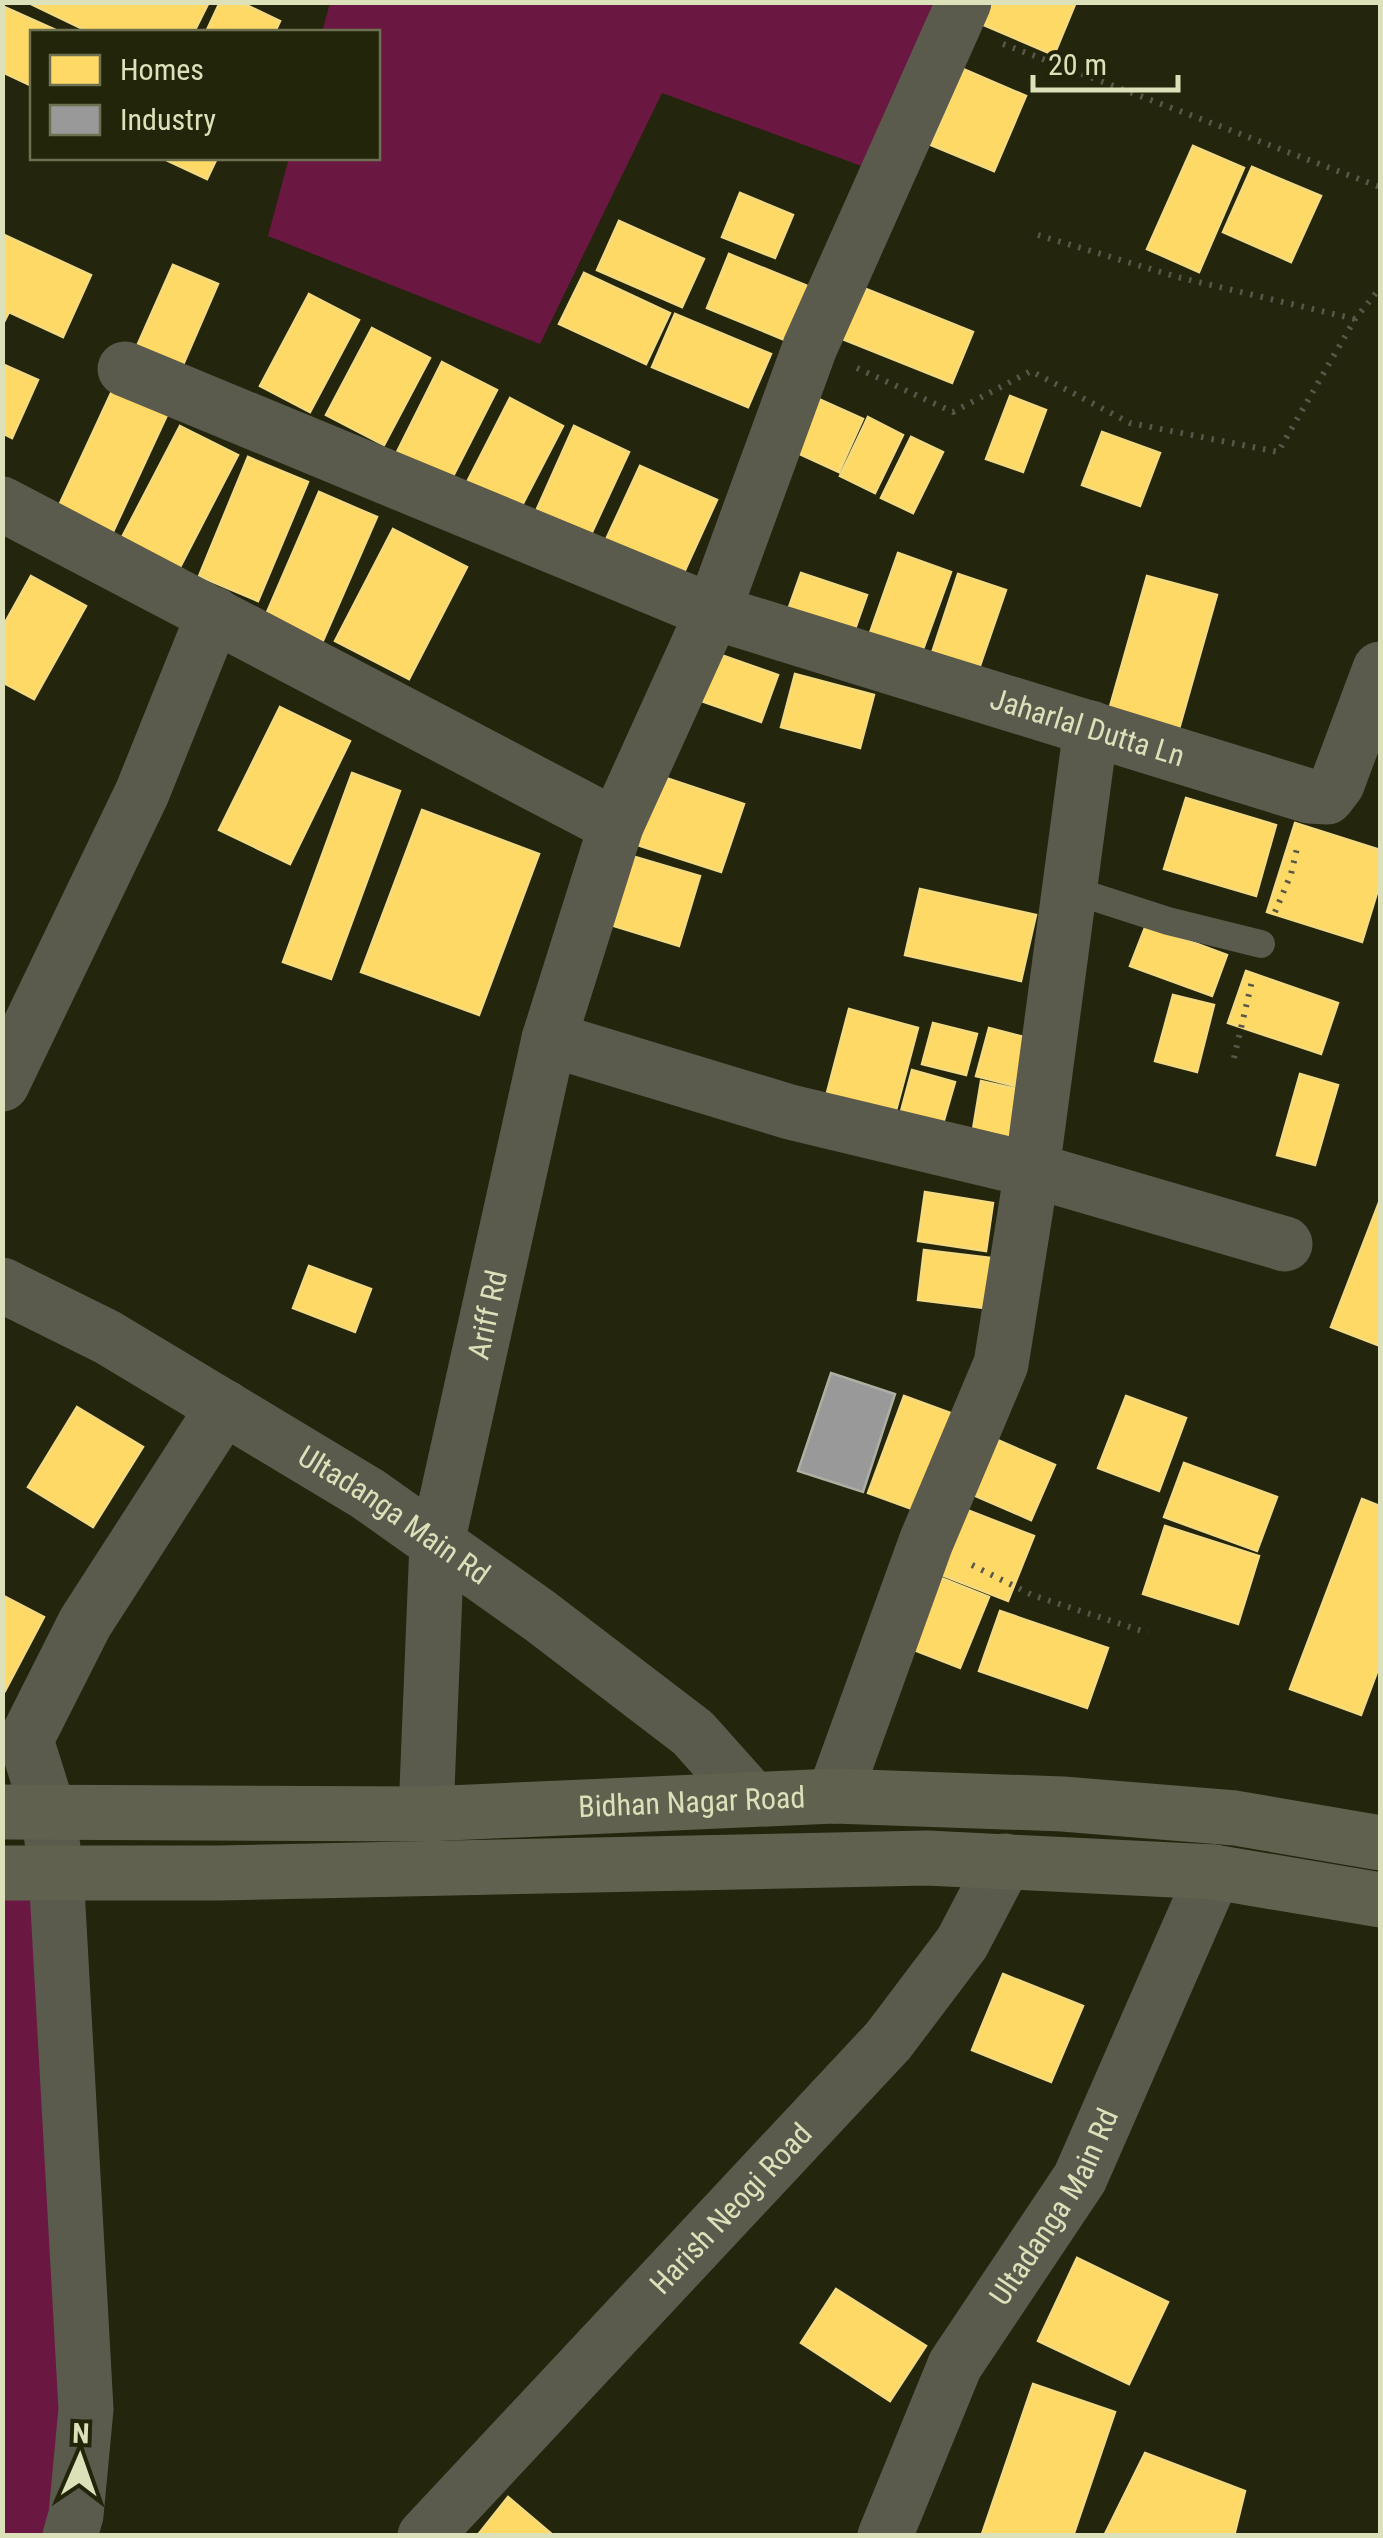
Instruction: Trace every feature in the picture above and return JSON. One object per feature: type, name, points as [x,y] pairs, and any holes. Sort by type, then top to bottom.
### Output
[{"type":"main road","name":"Bidhan Nagar Road","points":[[25,1811],[426,1814],[834,1796],[1063,1804],[1216,1817],[1380,1843]]},
{"type":"main road","name":"Bidhan Nagar Road","points":[[2,1872],[218,1873],[927,1858],[1214,1872],[1380,1900]]},
{"type":"street","name":"Ariff Rd","points":[[426,1814],[437,1543],[549,1039],[616,826],[713,612],[810,348],[959,13]]},
{"type":"street","name":"Jaharlal Dutta Ln","points":[[126,369],[713,612],[1309,796],[1327,797],[1337,784],[1380,670]]},
{"type":"street","points":[[2,504],[616,826]]},
{"type":"street","points":[[2,1084],[142,793],[214,614]]},
{"type":"street","points":[[834,1796],[926,1542],[1000,1364],[1032,1170],[1091,728]]},
{"type":"street","points":[[549,1039],[790,1112],[1032,1170],[1285,1244]]},
{"type":"street","name":"Ultadanga Main Rd","points":[[2,1284],[107,1337],[368,1494],[694,1733],[750,1798]]},
{"type":"street","points":[[70,2536],[76,2514],[86,2409],[56,1871],[25,1811],[26,1740],[16,1725],[224,1407]]},
{"type":"street","name":"Harish Neogi Road","points":[[425,2536],[888,2041],[962,1943],[1005,1861]]},
{"type":"street","name":"Ultadanga Main Rd","points":[[885,2536],[955,2365],[1080,2178],[1214,1872]]},
{"type":"lane","points":[[1069,889],[1168,921],[1261,944]]},
{"type":"path","points":[[959,13],[1074,73],[1380,187]]},
{"type":"path","points":[[1038,235],[1177,277],[1355,319]]},
{"type":"path","points":[[810,348],[954,412],[1031,371],[1130,423],[1278,452],[1355,319],[1380,288]]},
{"type":"path","points":[[926,1542],[1032,1595],[1148,1634]]},
{"type":"shaded area","points":[[330,3],[945,3],[875,171],[662,93],[540,344],[268,236],[288,160],[380,160],[380,30],[323,30]]},
{"type":"shaded area","points":[[42,1871],[75,2362],[55,2535],[3,2536],[3,1874]]},
{"type":"building: Homes","points":[[27,2],[209,2],[195,30],[85,30]]},
{"type":"building: Homes","points":[[220,2],[240,2],[280,21],[276,30],[207,30]]},
{"type":"building: Homes","points":[[971,2],[1076,2],[1054,55],[965,17]]},
{"type":"building: Homes","points":[[2,6],[56,30],[30,30],[30,85],[2,72]]},
{"type":"building: Homes","points":[[963,69],[1026,96],[994,171],[931,145]]},
{"type":"building: Homes","points":[[1193,146],[1244,168],[1199,272],[1147,249]]},
{"type":"building: Homes","points":[[166,160],[216,160],[207,179]]},
{"type":"building: Homes","points":[[1252,167],[1321,196],[1291,262],[1223,232]]},
{"type":"building: Homes","points":[[740,193],[793,215],[775,258],[722,237]]},
{"type":"building: Homes","points":[[619,221],[704,259],[682,307],[597,270]]},
{"type":"building: Homes","points":[[2,234],[91,275],[63,337],[9,312],[2,326]]},
{"type":"building: Homes","points":[[729,254],[827,294],[804,348],[707,308]]},
{"type":"building: Homes","points":[[173,265],[218,284],[183,365],[137,346]]},
{"type":"building: Homes","points":[[584,273],[670,313],[646,364],[559,324]]},
{"type":"building: Homes","points":[[851,283],[973,332],[952,383],[830,334]]},
{"type":"building: Homes","points":[[309,294],[359,320],[310,412],[260,386]]},
{"type":"building: Homes","points":[[675,314],[771,354],[748,407],[652,367]]},
{"type":"building: Homes","points":[[372,328],[430,358],[384,445],[326,415]]},
{"type":"building: Homes","points":[[442,362],[497,390],[450,482],[396,454]]},
{"type":"building: Homes","points":[[2,364],[38,380],[12,438],[2,433]]},
{"type":"building: Homes","points":[[113,389],[167,415],[111,536],[56,512]]},
{"type":"building: Homes","points":[[1010,396],[1046,410],[1023,472],[986,459]]},
{"type":"building: Homes","points":[[814,397],[863,419],[839,472],[791,450]]},
{"type":"building: Homes","points":[[510,398],[563,426],[517,515],[464,488]]},
{"type":"building: Homes","points":[[868,417],[903,435],[875,493],[840,476]]},
{"type":"building: Homes","points":[[180,426],[238,455],[177,573],[119,543]]},
{"type":"building: Homes","points":[[574,426],[629,452],[586,545],[532,520]]},
{"type":"building: Homes","points":[[1102,432],[1160,453],[1140,506],[1082,485]]},
{"type":"building: Homes","points":[[911,437],[943,452],[913,513],[881,498]]},
{"type":"building: Homes","points":[[248,457],[308,482],[258,601],[199,576]]},
{"type":"building: Homes","points":[[640,466],[717,500],[680,581],[603,546]]},
{"type":"building: Homes","points":[[319,492],[377,517],[321,645],[264,619]]},
{"type":"building: Homes","points":[[393,529],[467,567],[409,679],[335,641]]},
{"type":"building: Homes","points":[[898,553],[951,572],[917,666],[865,647]]},
{"type":"building: Homes","points":[[801,573],[867,595],[848,649],[782,627]]},
{"type":"building: Homes","points":[[958,574],[1006,590],[973,686],[926,671]]},
{"type":"building: Homes","points":[[31,576],[86,606],[34,699],[2,682],[2,628]]},
{"type":"building: Homes","points":[[1147,576],[1217,595],[1177,736],[1107,717]]},
{"type":"building: Homes","points":[[704,649],[778,675],[761,722],[687,696]]},
{"type":"building: Homes","points":[[795,674],[874,695],[860,748],[781,727]]},
{"type":"building: Homes","points":[[280,707],[350,741],[290,864],[219,830]]},
{"type":"building: Homes","points":[[352,773],[400,791],[331,979],[283,962]]},
{"type":"building: Homes","points":[[657,775],[744,804],[721,872],[634,844]]},
{"type":"building: Homes","points":[[1186,798],[1276,825],[1256,896],[1164,869]]},
{"type":"building: Homes","points":[[422,810],[539,854],[479,1015],[361,972]]},
{"type":"building: Homes","points":[[1295,823],[1380,850],[1380,883],[1362,942],[1267,912]]},
{"type":"building: Homes","points":[[625,854],[700,876],[679,946],[604,923]]},
{"type":"building: Homes","points":[[920,889],[1036,915],[1021,981],[905,955]]},
{"type":"building: Homes","points":[[1146,925],[1227,955],[1212,996],[1130,966]]},
{"type":"building: Homes","points":[[1246,971],[1338,1003],[1321,1054],[1228,1023]]},
{"type":"building: Homes","points":[[1173,995],[1214,1005],[1197,1072],[1155,1061]]},
{"type":"building: Homes","points":[[849,1009],[918,1028],[894,1118],[825,1100]]},
{"type":"building: Homes","points":[[933,1023],[977,1034],[966,1075],[922,1064]]},
{"type":"building: Homes","points":[[989,1028],[1028,1038],[1015,1086],[976,1076]]},
{"type":"building: Homes","points":[[912,1070],[955,1082],[942,1127],[900,1115]]},
{"type":"building: Homes","points":[[1300,1074],[1338,1085],[1315,1165],[1277,1155]]},
{"type":"building: Homes","points":[[981,1081],[1017,1089],[1006,1156],[970,1147]]},
{"type":"building: Homes","points":[[925,1192],[993,1203],[986,1251],[918,1241]]},
{"type":"building: Homes","points":[[1380,1200],[1380,1346],[1331,1327]]},
{"type":"building: Homes","points":[[924,1250],[992,1258],[985,1308],[918,1300]]},
{"type":"building: Homes","points":[[309,1266],[371,1289],[355,1332],[293,1308]]},
{"type":"building: Homes","points":[[904,1396],[956,1415],[920,1512],[868,1493]]},
{"type":"building: Homes","points":[[1126,1396],[1186,1418],[1159,1491],[1098,1468]]},
{"type":"building: Homes","points":[[77,1407],[143,1447],[93,1527],[28,1487]]},
{"type":"building: Homes","points":[[979,1432],[1055,1465],[1031,1520],[955,1487]]},
{"type":"building: Homes","points":[[1184,1463],[1277,1497],[1257,1551],[1164,1517]]},
{"type":"building: Homes","points":[[1362,1499],[1380,1506],[1380,1664],[1361,1715],[1290,1689]]},
{"type":"building: Homes","points":[[949,1503],[1034,1536],[1008,1601],[924,1568]]},
{"type":"building: Homes","points":[[1165,1526],[1259,1556],[1238,1624],[1143,1594]]},
{"type":"building: Homes","points":[[921,1570],[989,1597],[960,1668],[891,1641]]},
{"type":"building: Homes","points":[[2,1595],[44,1617],[5,1691],[2,1689]]},
{"type":"building: Homes","points":[[1000,1611],[1108,1648],[1087,1708],[979,1671]]},
{"type":"building: Homes","points":[[1003,1974],[1083,2006],[1051,2082],[972,2050]]},
{"type":"building: Homes","points":[[1077,2258],[1168,2302],[1129,2384],[1038,2341]]},
{"type":"building: Homes","points":[[836,2289],[926,2346],[890,2401],[801,2343]]},
{"type":"building: Homes","points":[[1033,2384],[1115,2412],[1073,2536],[987,2536],[982,2534]]},
{"type":"building: Homes","points":[[1145,2453],[1245,2491],[1234,2536],[1104,2536]]},
{"type":"building: Homes","points":[[508,2497],[554,2536],[477,2536]]},
{"type":"building: Industry","points":[[831,1373],[895,1394],[863,1492],[798,1471]]}]
